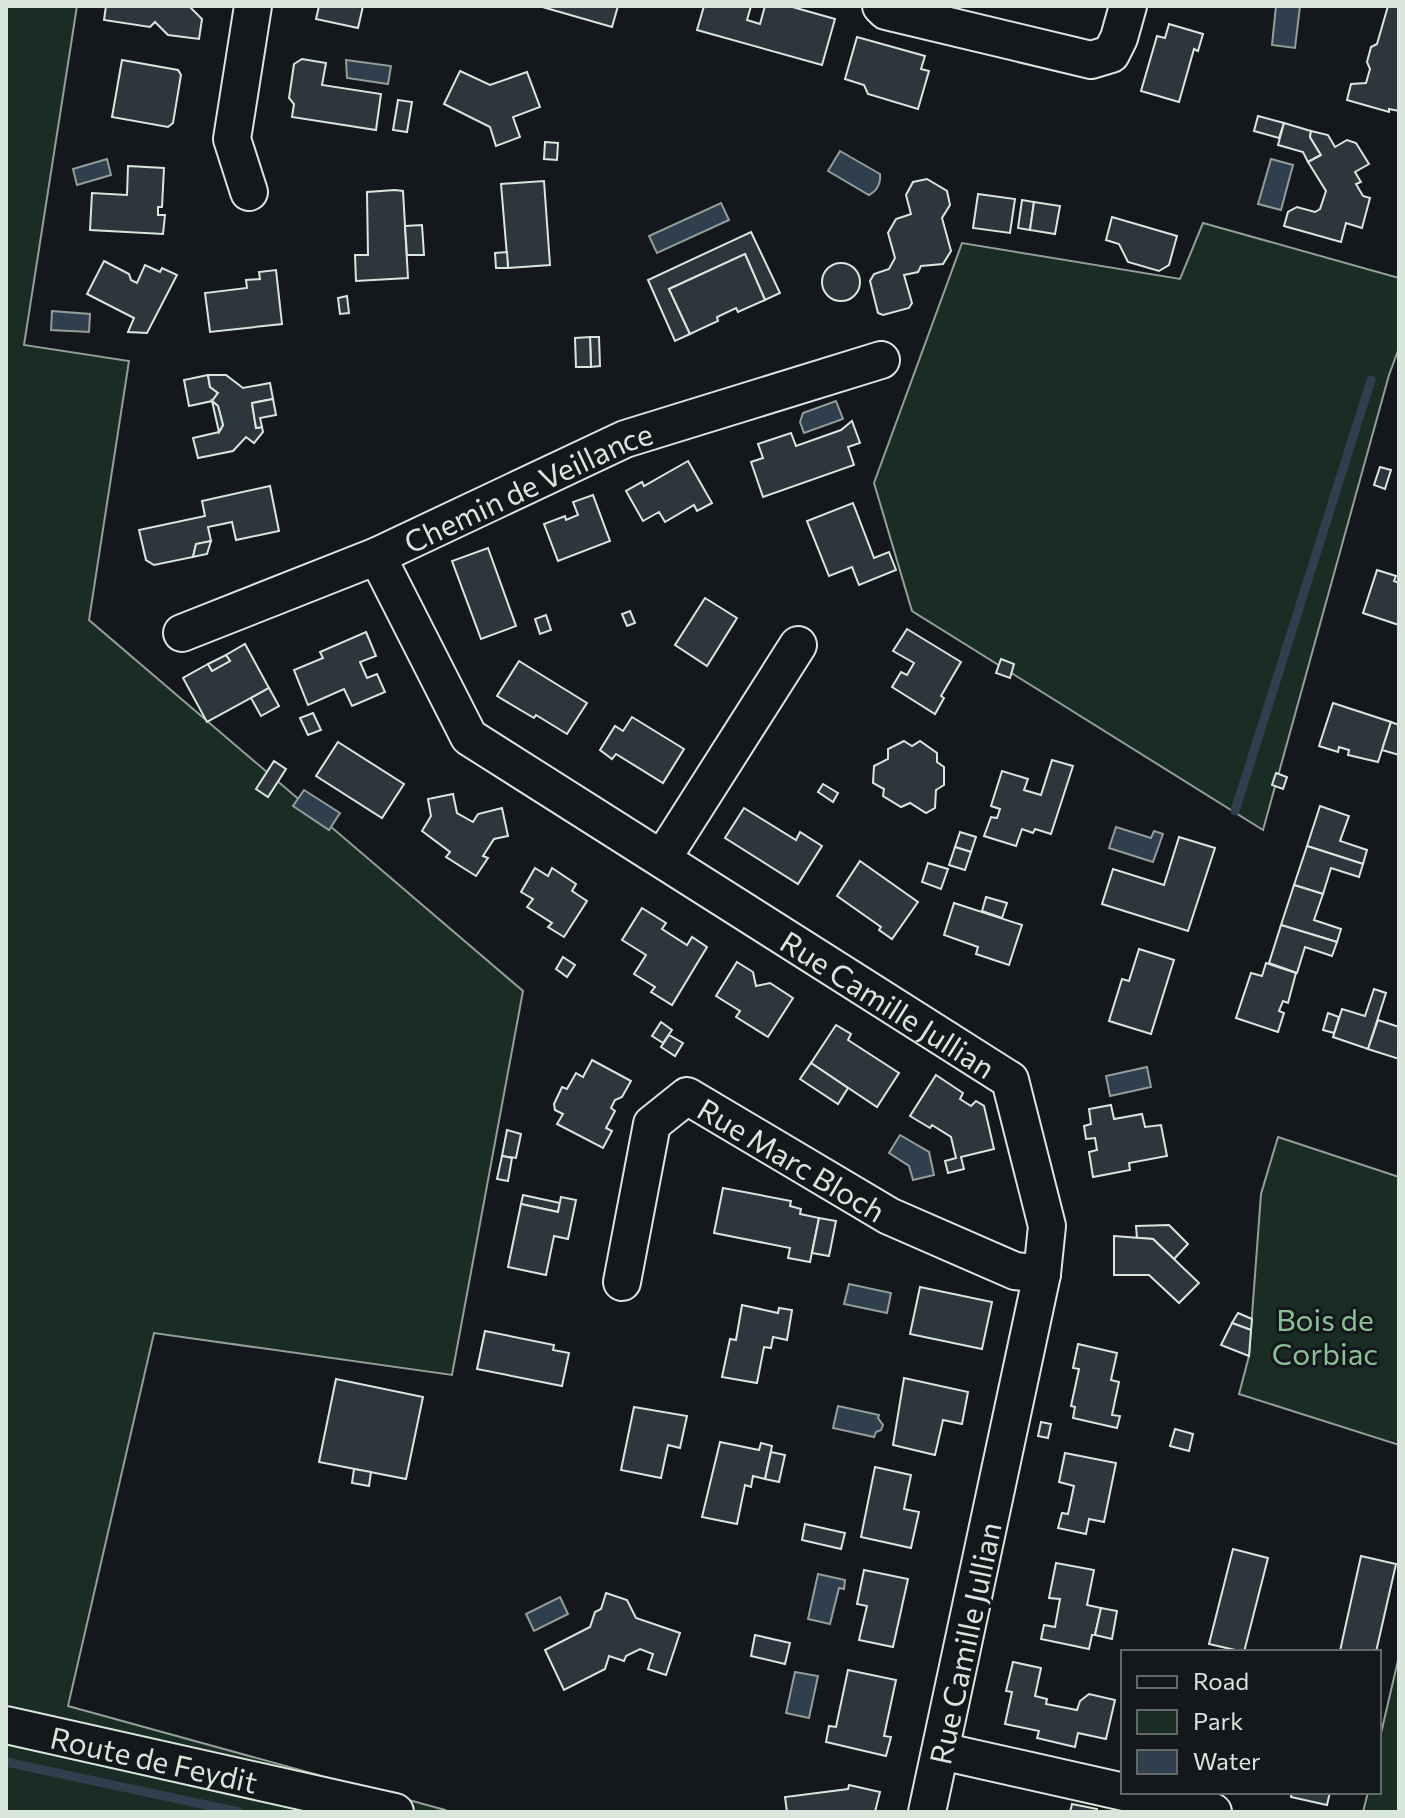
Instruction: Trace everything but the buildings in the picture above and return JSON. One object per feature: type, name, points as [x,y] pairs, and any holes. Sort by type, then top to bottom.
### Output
[{"type":"street","points":[[249,192],[232,139],[253,6]]},
{"type":"street","points":[[881,6],[886,11],[1091,60],[1111,54],[1128,6]]},
{"type":"street","name":"Chemin de Veillance","points":[[182,633],[377,556],[625,439],[881,360]]},
{"type":"street","name":"Rue Camille Jullian","points":[[377,556],[469,737],[1010,1080],[1047,1226],[1042,1274],[927,1812]]},
{"type":"street","points":[[662,859],[798,645]]},
{"type":"street","name":"Rue Marc Bloch","points":[[622,1282],[652,1124],[687,1096],[889,1216],[1015,1271],[1042,1274]]},
{"type":"street","name":"Route de Feydit","points":[[6,1725],[395,1812]]},
{"type":"street","points":[[941,1751],[1121,1791]]},
{"type":"street","points":[[1133,1794],[1213,1812]]},
{"type":"green space","points":[[6,6],[77,6],[24,345],[129,361],[89,620],[523,991],[452,1375],[154,1333],[68,1706],[444,1812],[6,1812]]},
{"type":"green space","points":[[1203,223],[1399,278],[1399,348],[1263,830],[912,611],[874,483],[962,243],[1180,279]]},
{"type":"green space","name":"Bois de Corbiac","points":[[1278,1137],[1399,1177],[1399,1445],[1239,1394],[1249,1356],[1261,1194]]},
{"type":"green space","points":[[1399,1656],[1399,1812],[1363,1812],[1368,1794],[1381,1794],[1381,1733]]},
{"type":"water","points":[[1276,6],[1300,6],[1295,48],[1272,45]]},
{"type":"water","points":[[346,60],[391,66],[388,84],[347,78]]},
{"type":"water","points":[[840,151],[880,174],[878,186],[872,193],[869,195],[828,171]]},
{"type":"water","points":[[107,159],[111,175],[77,185],[73,169]]},
{"type":"water","points":[[1271,159],[1293,165],[1281,210],[1258,204]]},
{"type":"water","points":[[721,203],[729,220],[657,253],[649,236]]},
{"type":"water","points":[[52,311],[90,314],[89,332],[51,330]]},
{"type":"water","points":[[836,401],[843,419],[804,433],[800,422],[803,413]]},
{"type":"water","points":[[304,790],[340,813],[329,830],[293,806]]},
{"type":"water","points":[[1116,827],[1151,838],[1154,831],[1163,834],[1153,862],[1109,848]]},
{"type":"water","points":[[1147,1067],[1151,1087],[1110,1096],[1106,1076]]},
{"type":"water","points":[[900,1135],[929,1152],[934,1175],[913,1180],[909,1166],[889,1153]]},
{"type":"water","points":[[849,1284],[891,1293],[887,1313],[844,1304]]},
{"type":"water","points":[[838,1406],[879,1415],[883,1425],[881,1430],[874,1437],[833,1428]]},
{"type":"water","points":[[818,1574],[845,1580],[844,1589],[839,1588],[830,1624],[808,1619]]},
{"type":"water","points":[[560,1597],[568,1614],[534,1631],[526,1614]]},
{"type":"water","points":[[795,1672],[818,1676],[809,1718],[786,1713]]},
{"type":"waterway","points":[[1235,811],[1371,380]]},
{"type":"waterway","points":[[6,1762],[239,1812]]}]
